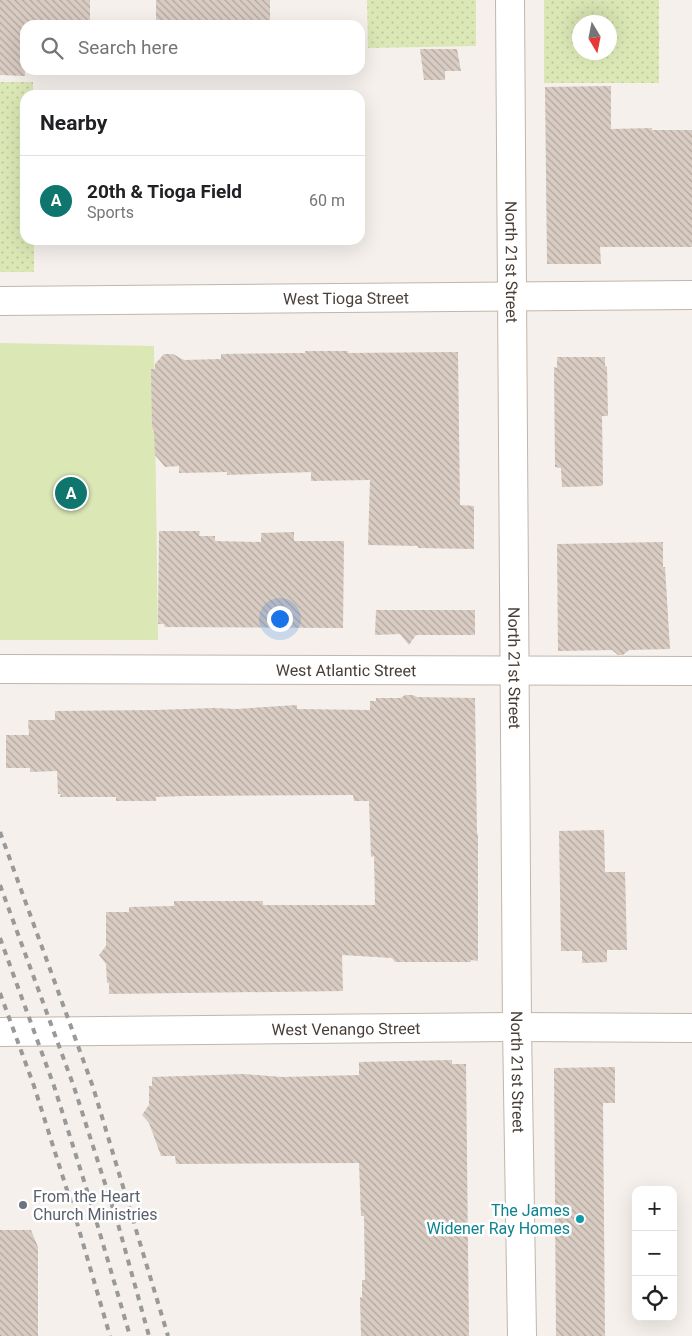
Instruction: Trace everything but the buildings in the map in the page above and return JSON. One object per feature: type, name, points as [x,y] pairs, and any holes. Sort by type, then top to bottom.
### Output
[{"type":"street","name":"North 21st Street","points":[[510,0],[517,1027],[522,1336]]},
{"type":"street","name":"West Tioga Street","points":[[0,301],[692,295]]},
{"type":"street","name":"West Atlantic Street","points":[[0,669],[692,671]]},
{"type":"street","name":"West Venango Street","points":[[0,1032],[517,1027],[692,1028]]},
{"type":"green space","points":[[367,0],[476,0],[476,46],[368,48]]},
{"type":"green space","points":[[544,0],[659,0],[659,83],[544,83]]},
{"type":"green space","points":[[0,82],[33,82],[33,90],[20,90],[20,245],[34,245],[34,272],[0,272]]},
{"type":"green space","points":[[0,343],[154,346],[158,640],[0,640]]},
{"type":"railway","points":[[0,832],[93,1087],[168,1336]]},
{"type":"railway","points":[[0,885],[74,1087],[118,1224],[149,1336]]},
{"type":"railway","points":[[0,938],[54,1086],[130,1336]]},
{"type":"railway","points":[[0,993],[34,1086],[73,1209],[110,1336]]},
{"type":"place","name":"20th & Tioga Field","points":[[71,493]]},
{"type":"place","name":"From the Heart Church Ministries","points":[[23,1205]]},
{"type":"place","name":"The James Widener Ray Homes","points":[[580,1219]]}]
